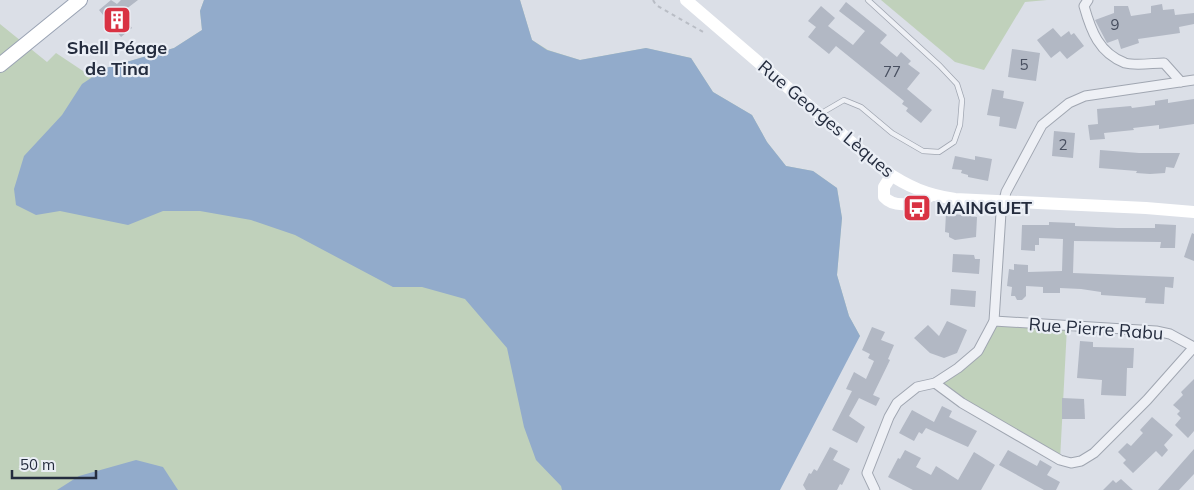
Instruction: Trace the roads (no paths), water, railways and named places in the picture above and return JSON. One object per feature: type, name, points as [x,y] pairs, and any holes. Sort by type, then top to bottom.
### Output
[{"type":"main road","points":[[0,65],[80,0]]},
{"type":"main road","name":"Rue Georges Lèques","points":[[686,0],[891,176],[914,189],[932,195],[1003,202],[1111,206],[1194,212]]},
{"type":"main road","points":[[891,176],[883,190],[884,198],[891,203],[913,203],[932,195]]},
{"type":"street","points":[[1088,0],[1084,6],[1091,32],[1105,51],[1127,63],[1164,63],[1181,82]]},
{"type":"street","points":[[875,490],[867,473],[889,417],[897,403],[917,387],[935,383],[958,368],[978,350],[994,321],[1003,202],[1006,192],[1042,125],[1069,103],[1085,96],[1194,80]]},
{"type":"street","name":"Rue Pierre Rabu","points":[[994,321],[1156,331],[1170,334],[1194,347]]},
{"type":"street","points":[[935,383],[962,403],[1060,460],[1071,463],[1081,461],[1094,453],[1147,400],[1194,347]]},
{"type":"lane","points":[[819,115],[844,100],[862,107],[892,133],[924,151],[939,152],[954,142],[960,124],[962,100],[957,84],[868,0]]},
{"type":"water","points":[[204,0],[520,0],[532,40],[547,50],[580,60],[646,48],[691,58],[713,92],[752,115],[767,142],[786,166],[813,171],[837,188],[842,218],[837,275],[849,316],[860,336],[780,490],[562,490],[561,486],[536,460],[524,427],[507,348],[465,299],[422,287],[393,287],[295,235],[251,220],[200,211],[163,211],[128,225],[60,211],[36,215],[16,205],[14,189],[24,156],[62,115],[82,84],[106,68],[174,48],[202,30],[200,11]]},
{"type":"water","points":[[136,460],[163,467],[178,490],[57,490],[79,476]]},
{"type":"place","name":"Shell Péage de Tina","points":[[117,20]]},
{"type":"place","name":"MAINGUET","points":[[917,208]]}]
